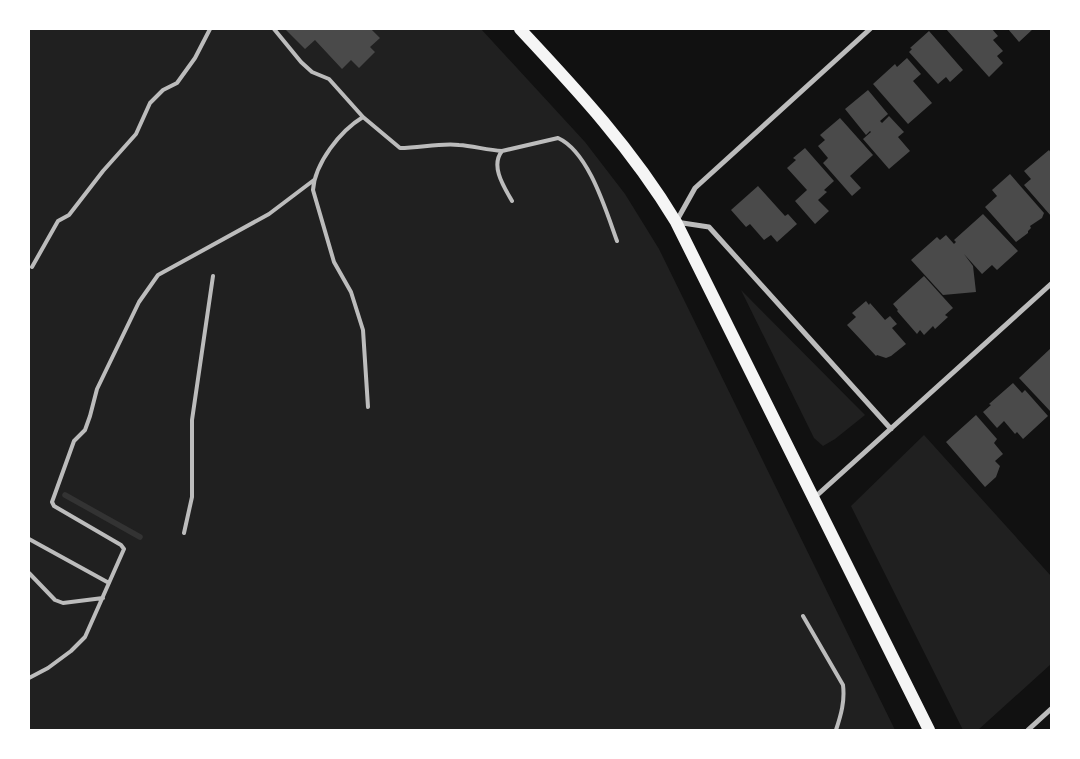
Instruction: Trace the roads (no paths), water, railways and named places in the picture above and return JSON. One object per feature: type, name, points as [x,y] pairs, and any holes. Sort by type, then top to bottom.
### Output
[{"type":"main road","points":[[520,29],[621,142],[654,185],[676,222],[929,730]]},
{"type":"street","points":[[870,29],[694,188],[676,222],[709,227],[891,429]]},
{"type":"street","points":[[814,498],[1051,284]]},
{"type":"street","points":[[1028,730],[1051,709]]},
{"type":"lane","points":[[32,267],[58,221],[69,215],[103,171],[136,134],[150,103],[163,90],[177,83],[195,58],[210,29]]},
{"type":"lane","points":[[274,29],[301,62],[312,72],[328,79],[362,117],[400,148],[431,144],[460,145],[484,150],[502,150],[558,138],[564,141],[582,160],[593,181],[617,241]]},
{"type":"lane","points":[[362,117],[332,147],[320,164],[314,180],[313,190],[334,262],[351,292],[363,330],[368,407]]},
{"type":"lane","points":[[502,150],[499,153],[497,163],[499,177],[512,201]]},
{"type":"lane","points":[[29,678],[48,668],[86,637],[124,549],[122,545],[54,506],[52,502],[74,441],[85,430],[97,388],[139,302],[158,275],[268,214],[314,180]]},
{"type":"lane","points":[[184,533],[192,497],[192,420],[212,276]]},
{"type":"lane","points":[[29,539],[109,583]]},
{"type":"lane","points":[[29,573],[55,600],[63,603],[102,598]]},
{"type":"lane","points":[[803,616],[844,685],[843,708],[836,730]]},
{"type":"waterway","points":[[65,495],[140,537]]}]
